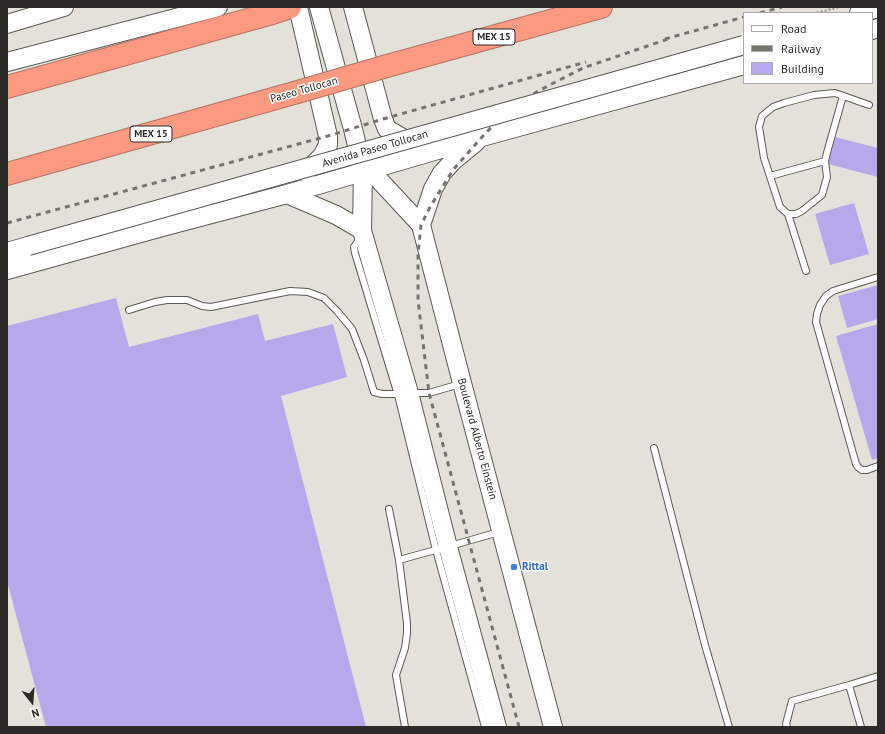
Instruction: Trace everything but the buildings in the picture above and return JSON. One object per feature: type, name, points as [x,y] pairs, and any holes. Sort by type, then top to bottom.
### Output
[{"type":"highway","points":[[7,87],[290,7]]},
{"type":"highway","name":"Paseo Tollocan","points":[[7,174],[601,7]]},
{"type":"main road","points":[[7,24],[64,7]]},
{"type":"main road","points":[[7,62],[218,7]]},
{"type":"main road","points":[[298,7],[328,136],[328,145],[322,156],[287,194],[323,209],[363,232]]},
{"type":"main road","points":[[319,7],[366,170]]},
{"type":"main road","points":[[328,7],[361,126],[366,170],[363,232],[442,548],[497,727]]},
{"type":"main road","points":[[354,7],[382,120],[388,129],[406,140],[440,149]]},
{"type":"main road","points":[[863,12],[878,8]]},
{"type":"main road","name":"Avenida Paseo Tollocan","points":[[7,252],[743,45]]},
{"type":"main road","name":"Avenida Paseo Tollocan","points":[[7,270],[287,194],[482,137],[743,65]]},
{"type":"main road","points":[[421,225],[433,189],[442,173],[454,160],[482,137]]},
{"type":"main road","name":"Boulevard Alberto Einstein","points":[[366,170],[421,225],[553,727]]},
{"type":"lane","points":[[806,271],[788,214],[780,207],[764,158],[758,127],[762,116],[778,105],[814,96],[835,93],[869,104]]},
{"type":"lane","points":[[788,214],[802,212],[822,195],[827,177],[825,161],[843,96]]},
{"type":"lane","points":[[770,176],[825,161]]},
{"type":"lane","points":[[878,277],[833,291],[826,296],[820,305],[816,322],[856,464],[862,470],[867,470],[878,466]]},
{"type":"lane","points":[[129,310],[154,302],[167,300],[187,300],[202,306],[211,307],[290,291],[308,292],[324,298],[352,329],[374,392],[382,394],[429,393],[462,383]]},
{"type":"lane","points":[[654,448],[729,727]]},
{"type":"lane","points":[[389,509],[399,560],[407,623],[405,648],[396,676],[405,727]]},
{"type":"lane","points":[[399,560],[501,532]]},
{"type":"lane","points":[[442,548],[485,727]]},
{"type":"lane","points":[[787,727],[786,724],[792,701],[878,676]]},
{"type":"lane","points":[[849,685],[861,727]]},
{"type":"path","points":[[821,12],[839,7]]},
{"type":"railway","points":[[764,12],[782,7]]},
{"type":"railway","points":[[665,39],[743,17]]},
{"type":"railway","points":[[519,727],[429,393],[418,300],[418,254],[421,225],[430,207],[453,170],[504,114],[538,91],[583,68],[671,38]]},
{"type":"railway","points":[[7,223],[328,136],[586,62]]},
{"type":"place","name":"Rittal","points":[[514,567]]}]
